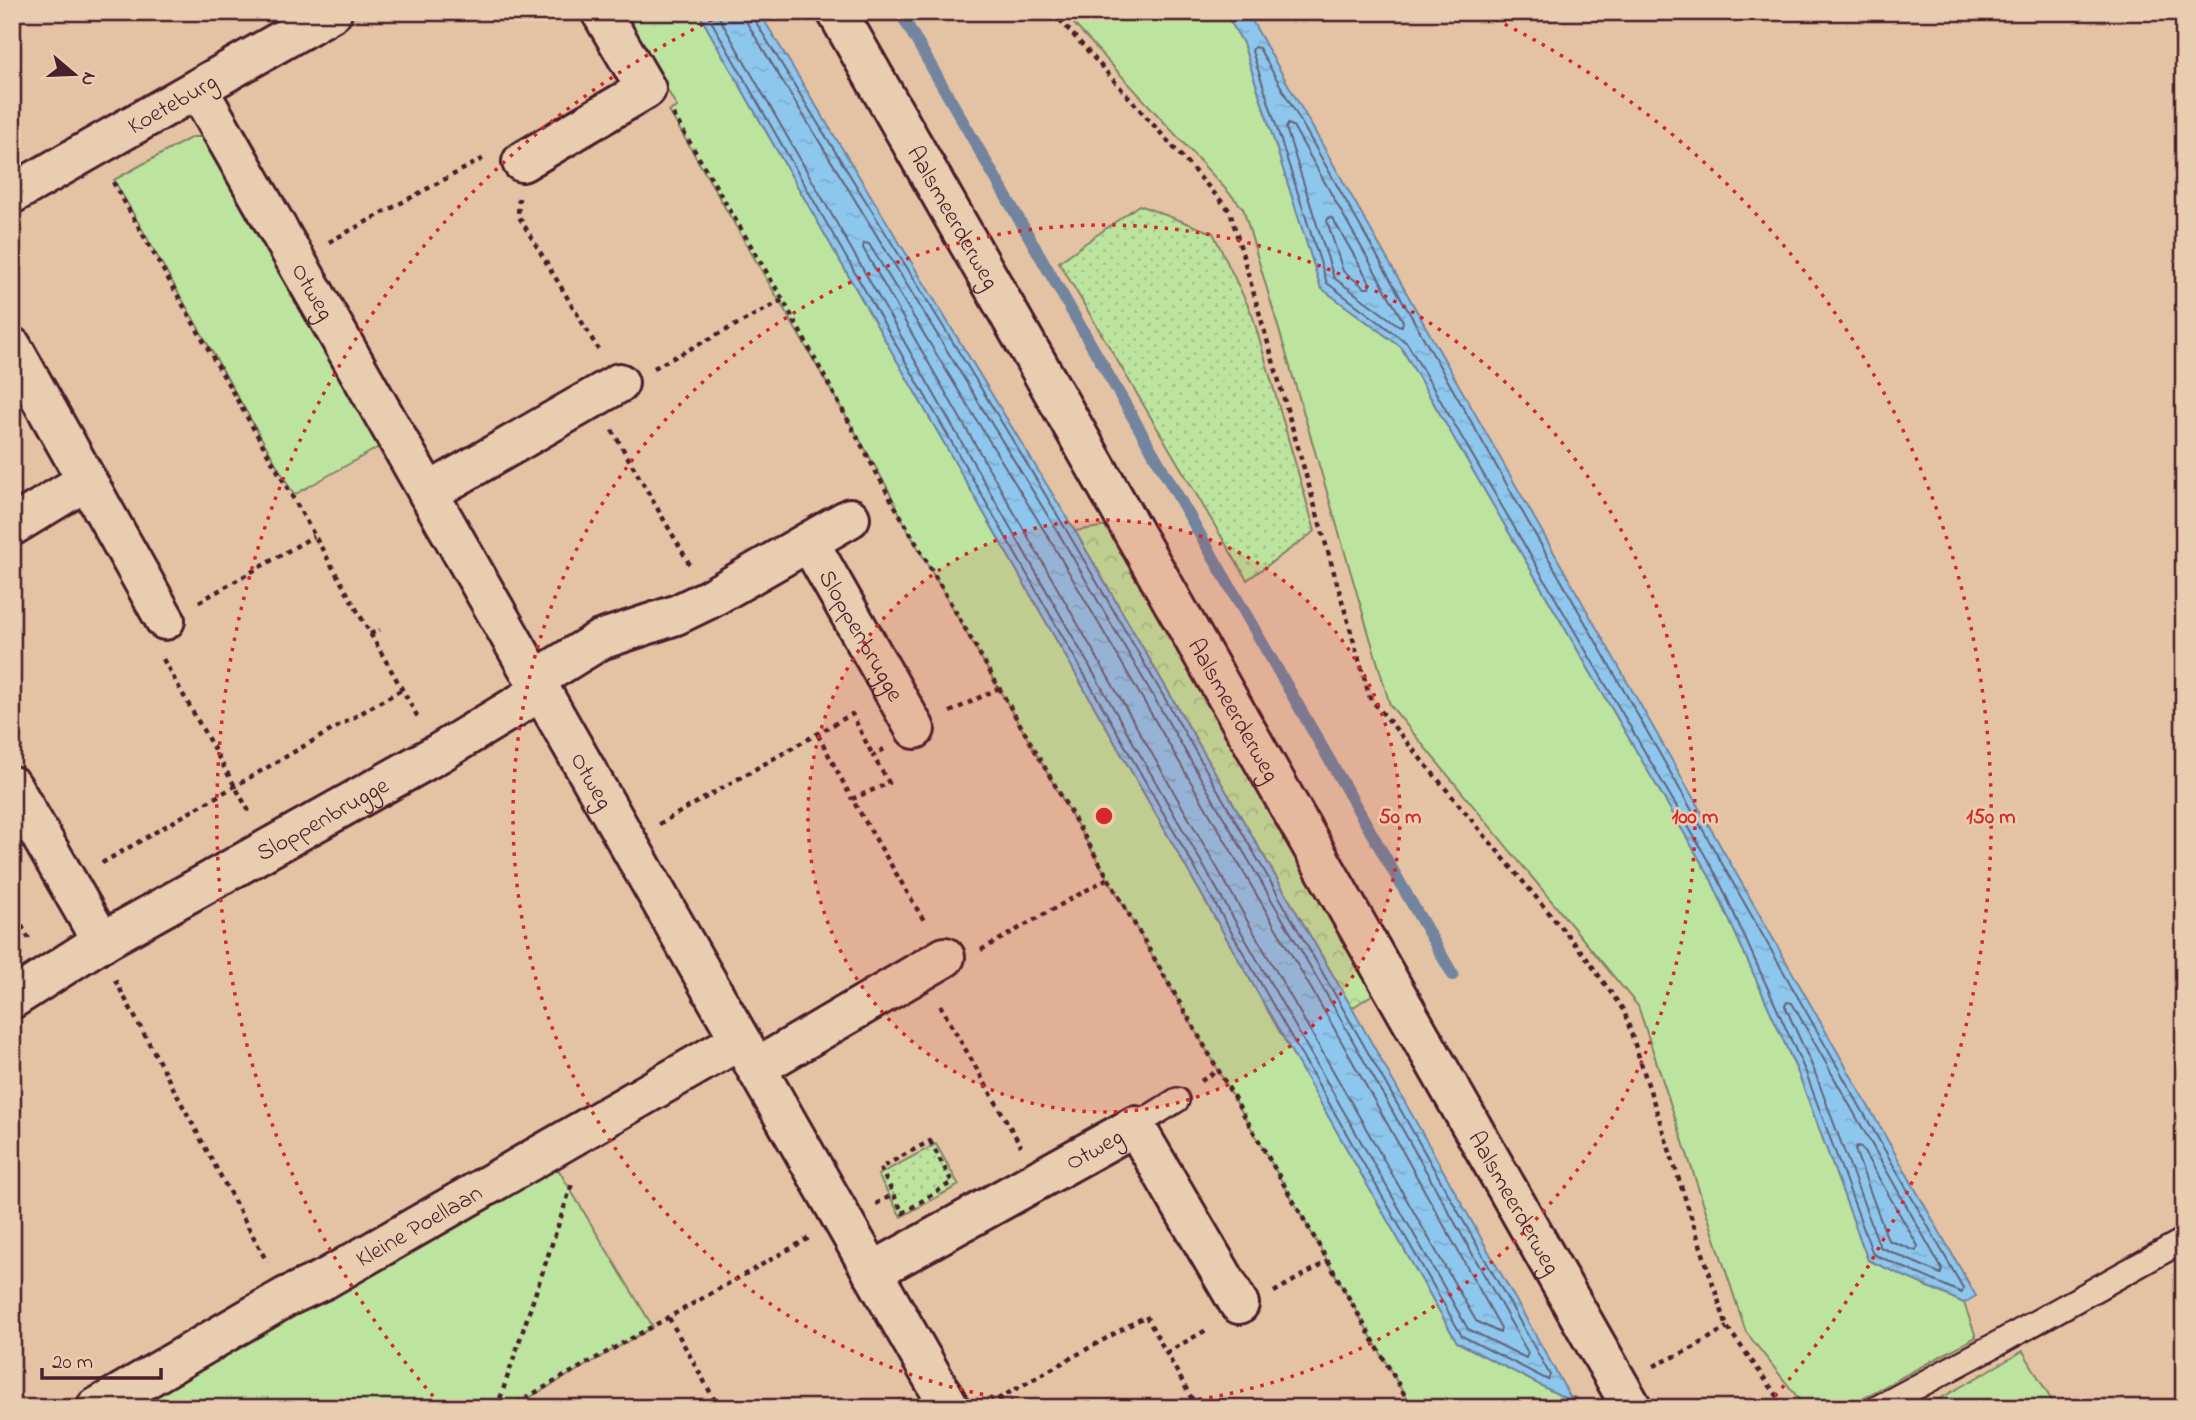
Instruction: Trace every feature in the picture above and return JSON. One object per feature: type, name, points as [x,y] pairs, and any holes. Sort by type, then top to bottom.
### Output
[{"type":"street","name":"Koeteburg","points":[[12,194],[332,12]]},
{"type":"street","points":[[522,162],[646,89],[601,12]]},
{"type":"street","name":"Aalsmeerderweg","points":[[837,12],[1632,1408]]},
{"type":"street","name":"Otweg","points":[[198,89],[950,1408]]},
{"type":"street","points":[[12,347],[165,621]]},
{"type":"street","points":[[428,493],[607,391]]},
{"type":"street","points":[[12,526],[86,481]]},
{"type":"street","name":"Sloppenbrugge","points":[[12,999],[99,943],[439,753],[600,640],[676,615],[849,518]]},
{"type":"street","name":"Sloppenbrugge","points":[[809,542],[915,729]]},
{"type":"street","points":[[12,786],[69,883],[99,943]]},
{"type":"street","points":[[748,1054],[932,964]]},
{"type":"street","name":"Kleine Poellaan","points":[[96,1408],[286,1297],[325,1279],[590,1127],[748,1054]]},
{"type":"street","name":"Otweg","points":[[872,1272],[1135,1126],[1239,1304]]},
{"type":"lane","points":[[1135,1126],[1177,1100]]},
{"type":"lane","points":[[1877,1408],[2184,1240]]},
{"type":"path","points":[[1053,12],[1230,211],[1370,698],[1585,956],[1624,1012],[1727,1327],[1786,1408]]},
{"type":"path","points":[[668,106],[783,300],[888,494],[1412,1408]]},
{"type":"path","points":[[94,148],[439,753]]},
{"type":"path","points":[[295,261],[497,150],[522,162],[517,215],[709,598]]},
{"type":"path","points":[[607,391],[783,300]]},
{"type":"path","points":[[270,847],[147,630],[314,536]]},
{"type":"path","points":[[370,634],[380,630]]},
{"type":"path","points":[[873,756],[915,729],[999,688]]},
{"type":"path","points":[[69,883],[401,690]]},
{"type":"path","points":[[628,843],[852,715],[889,783],[852,799]]},
{"type":"path","points":[[818,734],[1040,1179]]},
{"type":"path","points":[[932,964],[975,953],[1108,878]]},
{"type":"path","points":[[99,943],[286,1297]]},
{"type":"path","points":[[497,1408],[590,1127]]},
{"type":"path","points":[[930,1141],[951,1182],[904,1213],[894,1194],[880,1168],[930,1141]]},
{"type":"path","points":[[508,1408],[825,1229],[894,1194]]},
{"type":"path","points":[[982,1408],[1146,1316],[1197,1408]]},
{"type":"path","points":[[669,1318],[719,1408]]},
{"type":"path","points":[[1651,1367],[1693,1348],[1727,1327]]},
{"type":"green space","points":[[624,12],[698,12],[1457,1342],[1573,1402],[1575,1408],[1412,1408],[906,527],[887,487],[669,111],[677,107]]},
{"type":"green space","points":[[1063,12],[1225,12],[1243,43],[1321,288],[1401,347],[1711,879],[1799,1075],[1868,1260],[1964,1303],[1976,1337],[1845,1408],[1806,1408],[1746,1332],[1638,1006],[1390,705],[1243,208]]},
{"type":"green space","points":[[192,137],[205,137],[386,443],[294,495],[114,180]]},
{"type":"green space","points":[[1139,205],[1213,233],[1252,314],[1315,531],[1247,580],[1059,262]]},
{"type":"green space","points":[[1107,526],[1373,994],[1352,1008],[1075,531]]},
{"type":"green space","points":[[936,1144],[959,1185],[901,1217],[878,1175]]},
{"type":"green space","points":[[555,1164],[653,1327],[511,1408],[127,1408]]},
{"type":"green space","points":[[2023,1351],[2056,1408],[1924,1408]]},
{"type":"water","points":[[698,12],[759,12],[1075,531],[1352,1008],[1573,1402],[1457,1342]]},
{"type":"water","points":[[1225,12],[1247,12],[1976,1296],[1964,1303],[1868,1260],[1799,1075],[1711,879],[1401,347],[1321,288],[1243,43]]},
{"type":"waterway","points":[[900,12],[1453,975]]},
{"type":"waterway","points":[[1573,1402],[1576,1408]]}]
